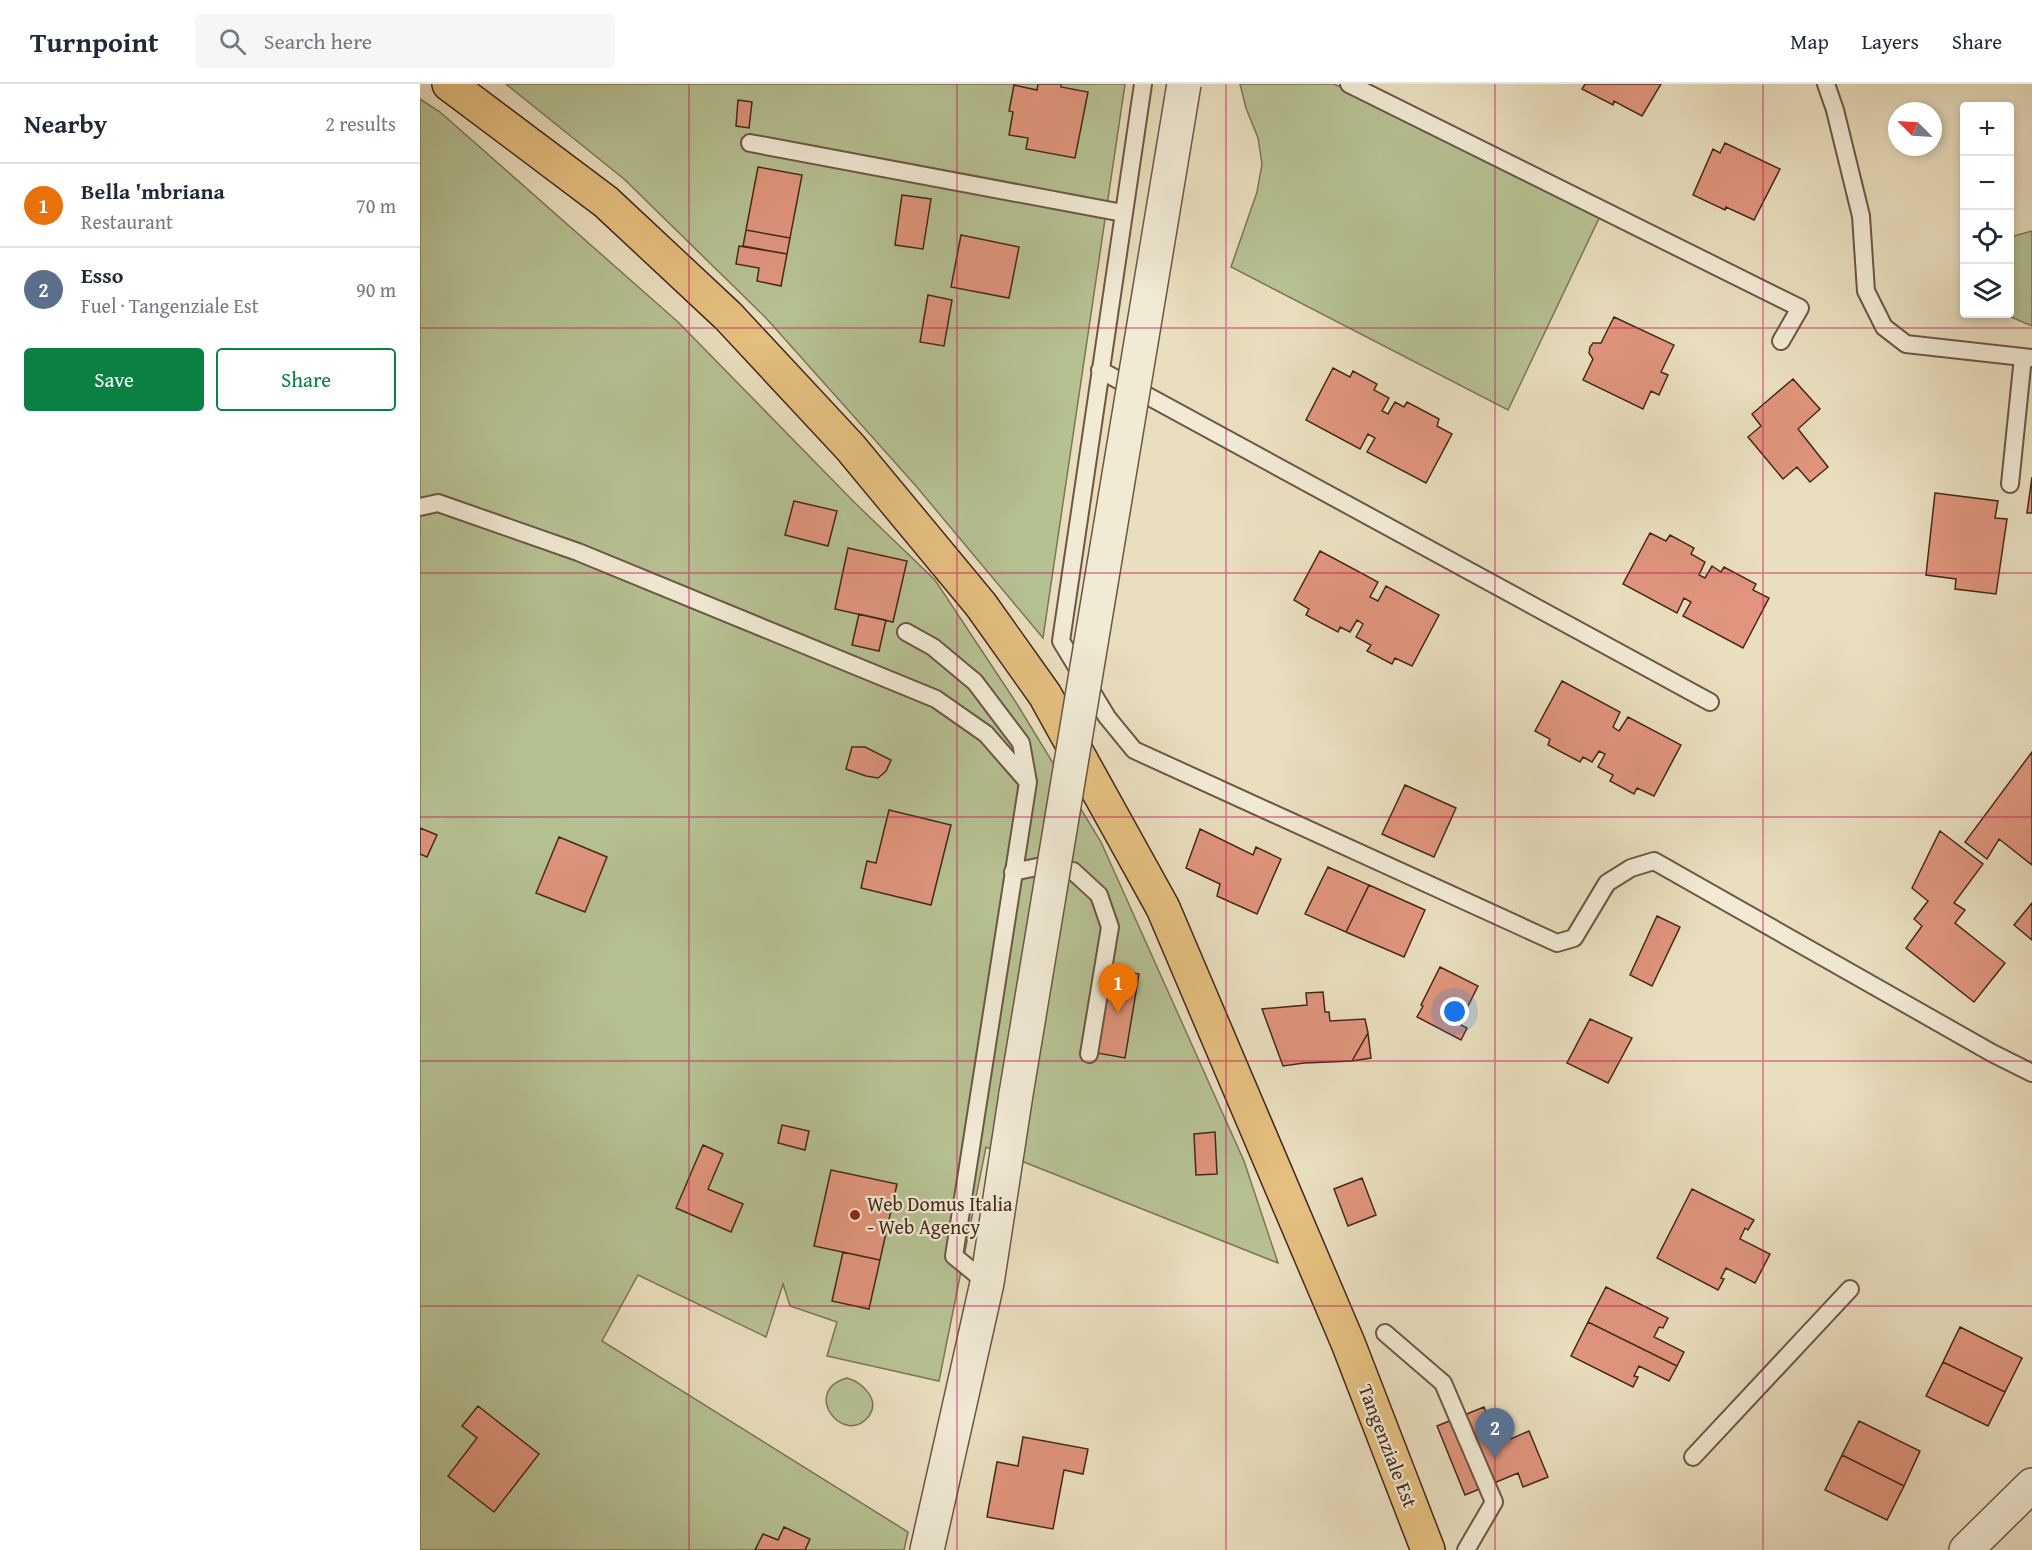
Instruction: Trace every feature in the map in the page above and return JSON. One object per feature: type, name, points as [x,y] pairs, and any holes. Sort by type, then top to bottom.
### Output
[{"type":"main road","name":"Tangenziale Est","points":[[449,84],[606,202],[728,316],[850,447],[981,605],[1045,694],[1163,908],[1348,1342],[1428,1550]]},
{"type":"street","points":[[927,1550],[987,1284],[1016,1094],[1184,84]]},
{"type":"street","points":[[1966,1550],[2032,1485]]},
{"type":"lane","points":[[1143,84],[1061,641],[1107,717],[1134,750],[1557,943],[1574,938],[1607,883],[1631,868],[1654,861],[2032,1074]]},
{"type":"lane","points":[[1349,84],[1800,308],[1781,341]]},
{"type":"lane","points":[[1826,84],[1835,110],[1861,216],[1866,291],[1884,327],[1906,344],[2028,358],[2010,484]]},
{"type":"lane","points":[[750,143],[1123,213]]},
{"type":"lane","points":[[1100,370],[1710,702]]},
{"type":"lane","points":[[420,507],[438,503],[578,552],[936,699],[986,734],[1028,782]]},
{"type":"lane","points":[[906,632],[933,647],[975,682],[1021,743],[1028,782],[954,1256],[987,1284]]},
{"type":"lane","points":[[1013,872],[1042,866],[1073,871],[1099,895],[1110,927],[1089,1054]]},
{"type":"lane","points":[[1693,1457],[1850,1289]]},
{"type":"lane","points":[[1385,1333],[1443,1383],[1494,1502],[1466,1550]]},
{"type":"green space","points":[[506,84],[1125,84],[1043,638],[916,486],[766,318],[624,179]]},
{"type":"green space","points":[[1240,84],[1334,84],[1601,214],[1508,410],[1231,267],[1257,192],[1262,164],[1258,138],[1246,108]]},
{"type":"green space","points":[[420,99],[440,112],[678,322],[855,503],[935,580],[1017,704],[1101,842],[1244,1161],[1278,1263],[986,1147],[939,1381],[827,1356],[837,1322],[790,1306],[783,1284],[766,1337],[638,1275],[602,1341],[908,1532],[904,1550],[420,1550]]},
{"type":"green space","points":[[2032,231],[2032,326],[2013,318],[2014,236]]},
{"type":"green space","points":[[847,1378],[863,1387],[873,1403],[869,1416],[859,1424],[848,1425],[839,1421],[831,1414],[827,1404],[827,1394],[833,1385]]},
{"type":"building","points":[[1038,84],[1061,84],[1061,87],[1088,92],[1075,158],[1026,149],[1028,138],[1009,135],[1013,112],[1009,111],[1014,85],[1037,90]]},
{"type":"building","points":[[1585,84],[1661,84],[1642,116],[1614,101],[1613,105],[1582,89]]},
{"type":"building","points":[[738,100],[752,102],[749,128],[736,126]]},
{"type":"building","points":[[1725,143],[1780,169],[1754,220],[1693,195],[1713,149],[1720,153]]},
{"type":"building","points":[[758,167],[802,175],[790,238],[746,230]]},
{"type":"building","points":[[902,195],[931,199],[923,249],[895,245]]},
{"type":"building","points":[[746,230],[790,238],[787,254],[743,246]]},
{"type":"building","points":[[961,235],[1019,247],[1009,298],[951,287]]},
{"type":"building","points":[[739,246],[787,254],[781,286],[757,281],[759,268],[736,264]]},
{"type":"building","points":[[928,295],[952,300],[944,346],[920,342]]},
{"type":"building","points":[[1614,317],[1674,345],[1661,372],[1668,375],[1659,395],[1651,391],[1643,409],[1583,380],[1593,359],[1589,353],[1590,347],[1593,343],[1601,343]]},
{"type":"building","points":[[1333,368],[1350,377],[1353,371],[1377,384],[1374,390],[1389,398],[1382,411],[1388,414],[1395,402],[1404,407],[1407,402],[1439,419],[1437,426],[1452,434],[1426,483],[1367,452],[1375,438],[1368,434],[1360,449],[1306,420]]},
{"type":"building","points":[[1793,379],[1820,409],[1798,429],[1828,467],[1810,482],[1797,467],[1783,479],[1748,437],[1761,426],[1752,414]]},
{"type":"building","points":[[2032,477],[2032,513],[2027,513]]},
{"type":"building","points":[[1935,493],[1998,501],[1995,518],[2007,519],[1996,594],[1955,589],[1956,579],[1926,575]]},
{"type":"building","points":[[794,501],[837,511],[828,546],[785,535]]},
{"type":"building","points":[[1650,533],[1666,541],[1670,535],[1694,548],[1691,554],[1705,562],[1699,575],[1705,578],[1712,566],[1721,572],[1724,567],[1756,584],[1753,590],[1769,598],[1743,648],[1683,616],[1691,602],[1684,598],[1677,613],[1623,584]]},
{"type":"building","points":[[848,548],[907,561],[893,622],[835,609]]},
{"type":"building","points":[[1320,551],[1378,582],[1370,597],[1378,601],[1386,586],[1439,615],[1412,666],[1395,658],[1392,664],[1367,651],[1371,645],[1356,637],[1363,624],[1357,620],[1350,632],[1340,627],[1338,632],[1306,615],[1309,609],[1294,600]]},
{"type":"building","points":[[859,614],[886,620],[879,651],[852,645]]},
{"type":"building","points":[[1562,681],[1620,712],[1613,727],[1619,731],[1628,717],[1681,745],[1654,796],[1637,788],[1634,794],[1610,781],[1613,775],[1598,767],[1605,754],[1599,751],[1592,762],[1583,757],[1580,762],[1548,745],[1550,739],[1535,731]]},
{"type":"building","points":[[852,747],[865,747],[891,760],[886,771],[878,778],[846,769]]},
{"type":"building","points":[[2032,752],[2032,865],[1999,839],[1987,859],[1965,842]]},
{"type":"building","points":[[1405,785],[1456,808],[1434,857],[1382,834]]},
{"type":"building","points":[[889,810],[951,825],[931,905],[861,888],[867,861],[876,863]]},
{"type":"building","points":[[420,828],[437,835],[427,857],[420,854]]},
{"type":"building","points":[[1200,829],[1253,855],[1256,847],[1281,859],[1257,914],[1217,896],[1220,884],[1186,868]]},
{"type":"building","points":[[1940,831],[1983,864],[1954,903],[1965,910],[1955,923],[2005,963],[1974,1002],[1906,948],[1922,926],[1914,919],[1928,901],[1912,888]]},
{"type":"building","points":[[559,837],[607,857],[585,912],[536,893]]},
{"type":"building","points":[[1328,867],[1369,885],[1346,932],[1305,914]]},
{"type":"building","points":[[1369,885],[1425,910],[1404,957],[1346,932]]},
{"type":"building","points":[[2032,903],[2032,940],[2014,925]]},
{"type":"building","points":[[1657,916],[1680,927],[1652,986],[1630,975]]},
{"type":"building","points":[[1440,967],[1478,986],[1459,1024],[1467,1028],[1461,1040],[1417,1017]]},
{"type":"building","points":[[1110,969],[1139,974],[1125,1058],[1097,1053]]},
{"type":"building","points":[[1323,992],[1325,1012],[1329,1012],[1330,1021],[1365,1019],[1368,1033],[1352,1061],[1283,1066],[1262,1009],[1307,1005],[1306,993]]},
{"type":"building","points":[[1590,1019],[1632,1038],[1608,1083],[1567,1063]]},
{"type":"building","points":[[1368,1033],[1371,1058],[1352,1061]]},
{"type":"building","points":[[782,1125],[809,1131],[805,1150],[778,1143]]},
{"type":"building","points":[[1215,1132],[1217,1174],[1196,1175],[1194,1134]]},
{"type":"building","points":[[703,1145],[723,1154],[708,1189],[743,1204],[731,1232],[676,1208]]},
{"type":"building","name":"Web Domus Italia - Web Agency","points":[[831,1170],[897,1184],[880,1260],[814,1246]]},
{"type":"building","points":[[1362,1178],[1376,1215],[1348,1226],[1334,1189]]},
{"type":"building","points":[[1692,1189],[1754,1220],[1748,1230],[1745,1228],[1740,1239],[1770,1254],[1755,1283],[1726,1268],[1721,1278],[1724,1279],[1718,1290],[1657,1258]]},
{"type":"building","points":[[843,1252],[880,1260],[869,1309],[832,1301]]},
{"type":"building","points":[[1606,1287],[1668,1318],[1663,1328],[1659,1327],[1654,1337],[1684,1352],[1677,1366],[1588,1322]]},
{"type":"building","points":[[1588,1322],[1677,1366],[1669,1381],[1639,1366],[1634,1376],[1638,1377],[1633,1387],[1571,1356]]},
{"type":"building","points":[[1960,1327],[2022,1358],[2005,1392],[1943,1362]]},
{"type":"building","points":[[1943,1362],[2005,1392],[1988,1426],[1926,1396]]},
{"type":"building","points":[[478,1406],[539,1454],[494,1512],[448,1476],[477,1438],[462,1426]]},
{"type":"building","points":[[1484,1407],[1499,1444],[1529,1431],[1548,1477],[1523,1487],[1518,1473],[1465,1495],[1437,1426]]},
{"type":"building","points":[[1859,1421],[1920,1451],[1904,1486],[1842,1455]]},
{"type":"building","points":[[1023,1437],[1088,1449],[1083,1474],[1064,1470],[1053,1529],[987,1517],[997,1462],[1018,1466]]},
{"type":"building","points":[[1842,1455],[1904,1486],[1887,1520],[1825,1490]]},
{"type":"building","points":[[784,1527],[810,1539],[805,1550],[755,1550],[763,1534],[778,1540]]},
{"type":"place","name":"Bella 'mbriana","points":[[1118,1013]]},
{"type":"place","name":"Web Domus Italia - Web Agency","points":[[855,1215]]},
{"type":"place","name":"Esso","points":[[1495,1458]]}]
